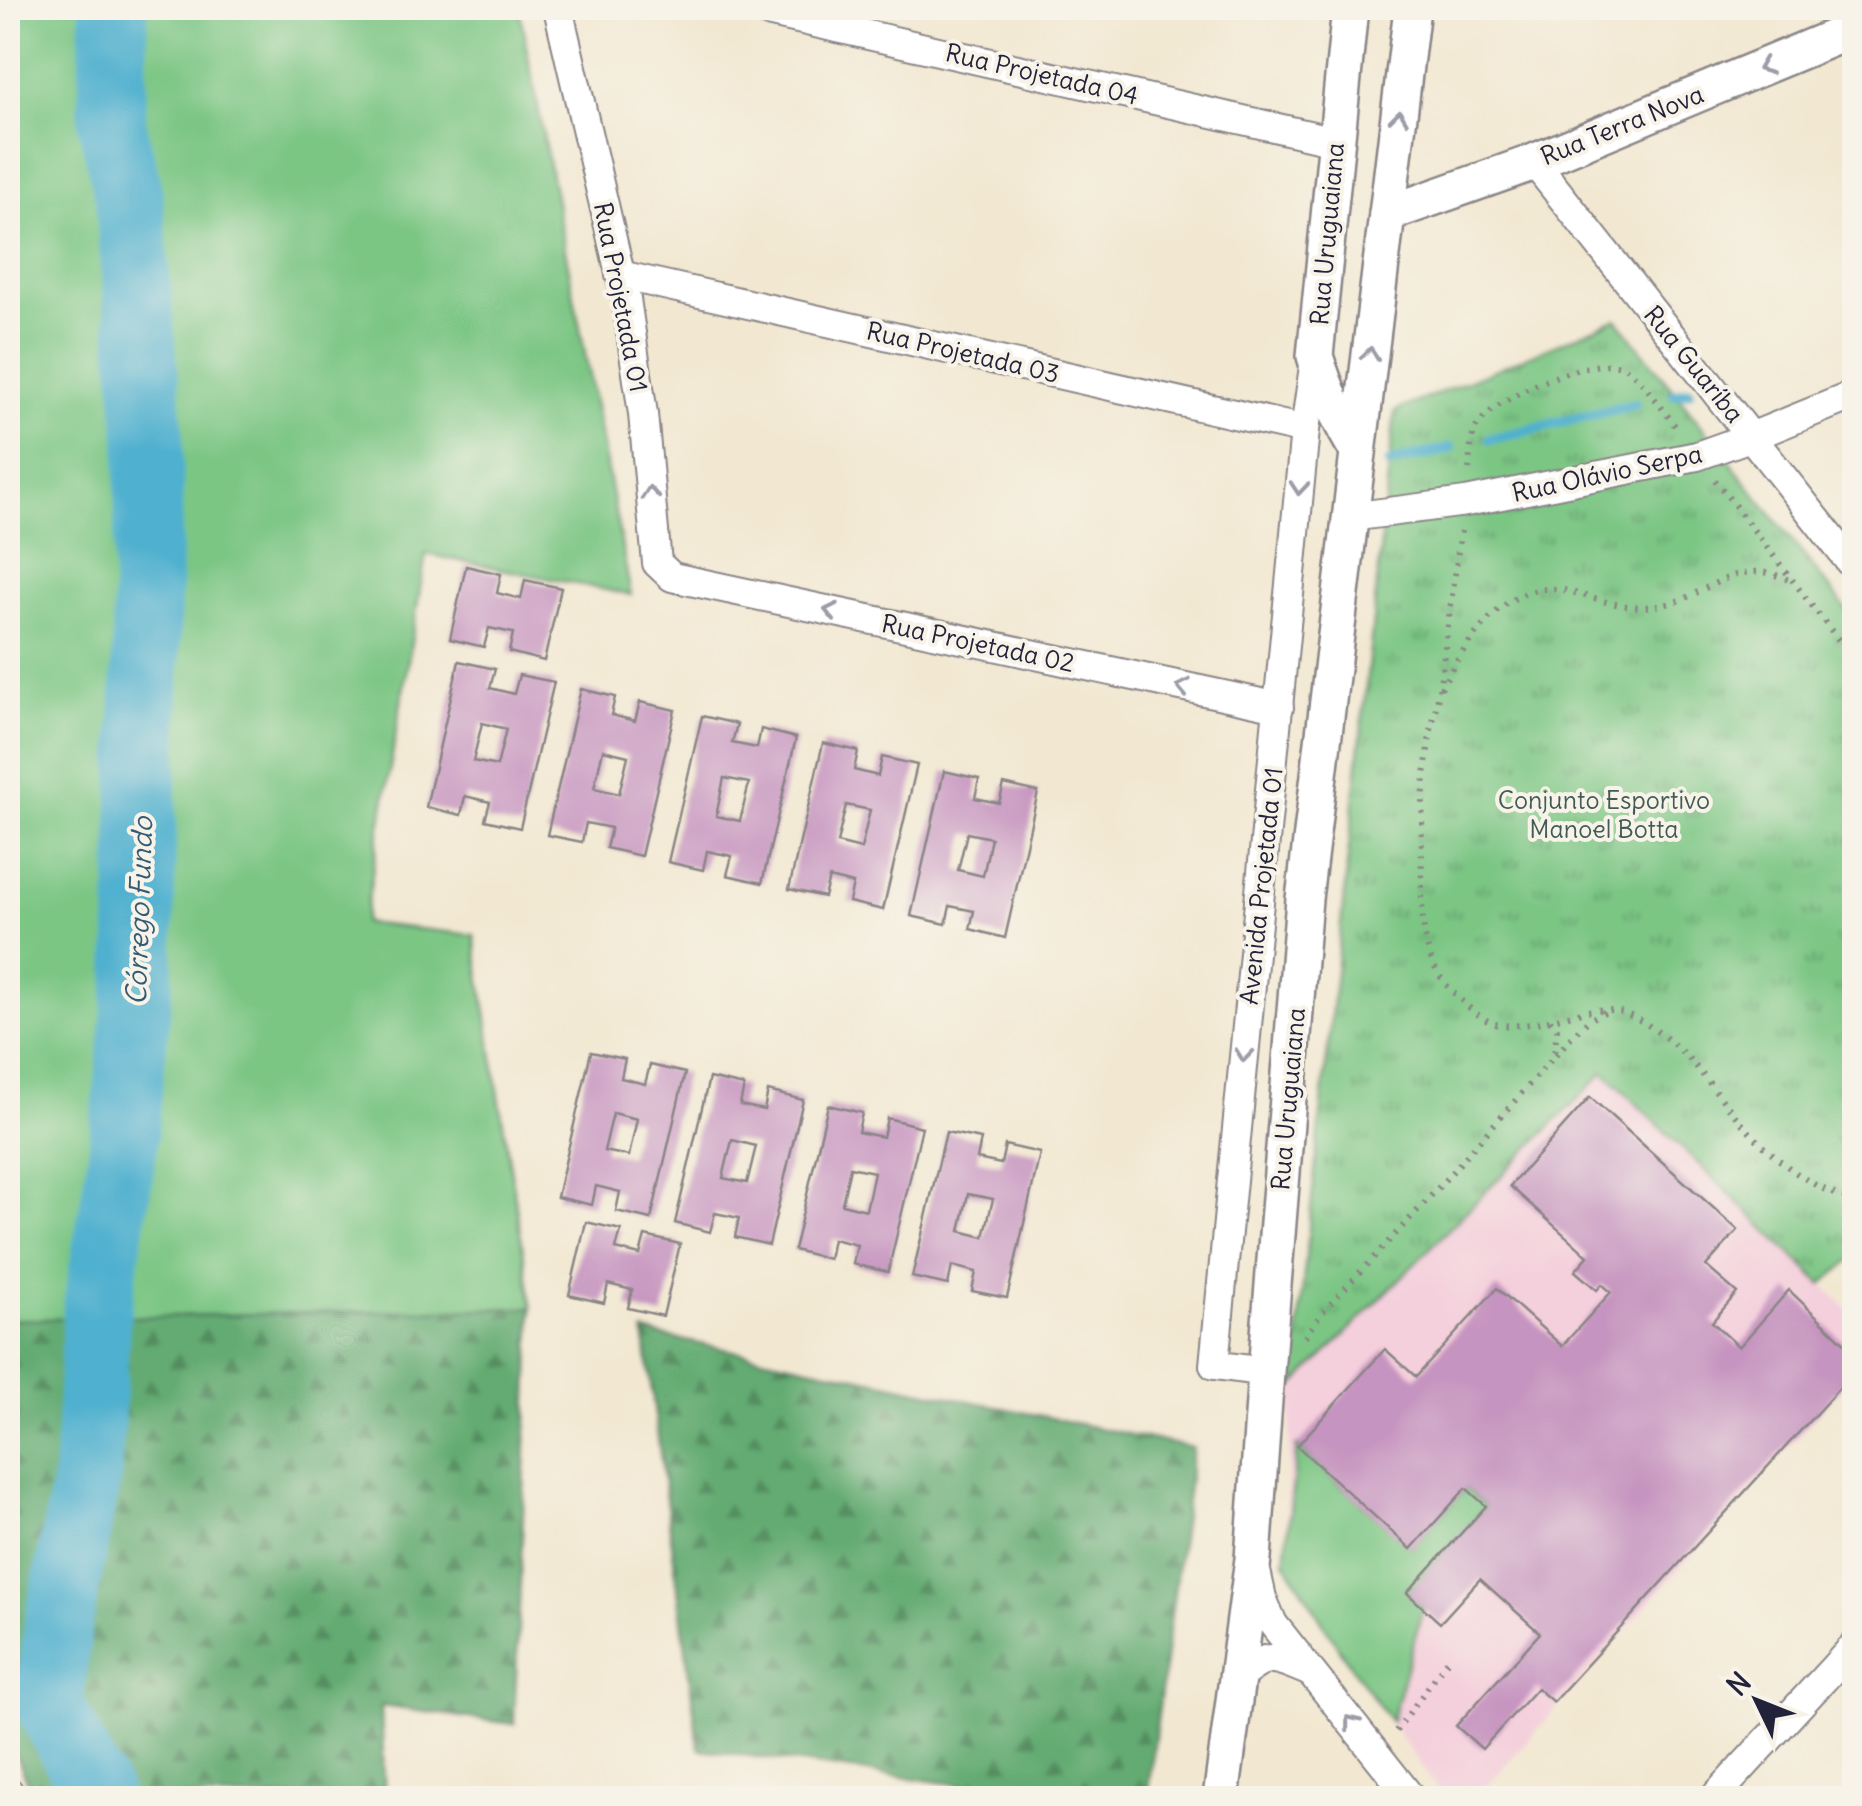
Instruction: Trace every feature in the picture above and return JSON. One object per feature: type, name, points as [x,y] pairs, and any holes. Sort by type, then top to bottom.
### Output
[{"type":"street","name":"Rua Projetada 01","points":[[558,8],[626,299],[643,414],[657,563],[678,578]]},
{"type":"street","name":"Rua Projetada 04","points":[[750,8],[1335,141]]},
{"type":"street","name":"Rua Uruguaiana","points":[[1350,8],[1315,356],[1328,398],[1358,451]]},
{"type":"street","name":"Rua Uruguaiana","points":[[1222,1798],[1254,1560],[1304,898],[1412,8]]},
{"type":"street","name":"Rua Terra Nova","points":[[1386,214],[1534,162],[1854,30]]},
{"type":"street","name":"Rua Guaríba","points":[[1534,162],[1854,567]]},
{"type":"street","name":"Rua Projetada 03","points":[[620,275],[1304,430]]},
{"type":"street","name":"Avenida Projetada 01","points":[[1266,1374],[1214,1365],[1304,430],[1315,356]]},
{"type":"street","name":"Rua Olávio Serpa","points":[[1350,517],[1466,502],[1696,456],[1854,395]]},
{"type":"street","name":"Rua Projetada 02","points":[[678,578],[1278,707]]},
{"type":"street","points":[[1254,1560],[1262,1598],[1273,1624],[1411,1798]]},
{"type":"street","points":[[1714,1798],[1854,1646]]},
{"type":"street","points":[[1238,1677],[1261,1660],[1276,1658],[1314,1674]]},
{"type":"street","name":"Rua Uruguaiana","points":[[1195,1798],[1228,1749]]},
{"type":"path","points":[[1854,660],[1629,370],[1618,365],[1593,364],[1533,386],[1501,404],[1476,428],[1428,744],[1421,829],[1422,899],[1432,962],[1451,991],[1474,1013],[1496,1024],[1526,1025],[1598,1009],[1618,1010],[1642,1022],[1695,1064],[1738,1120],[1810,1184],[1854,1199]]},
{"type":"path","points":[[1438,693],[1486,622],[1509,600],[1537,590],[1554,588],[1615,604],[1645,607],[1674,603],[1736,575],[1766,572],[1793,582]]},
{"type":"path","points":[[1266,1374],[1295,1353],[1320,1315],[1588,1020],[1608,1009]]},
{"type":"path","points":[[1550,1020],[1557,1029],[1552,1060]]},
{"type":"path","points":[[1389,1740],[1450,1657]]},
{"type":"shaded area","points":[[1604,1072],[1854,1315],[1854,1373],[1476,1798],[1444,1798],[1344,1657],[1285,1561],[1292,1388]]},
{"type":"green space","points":[[8,8],[519,8],[631,595],[426,554],[364,923],[474,935],[532,1308],[8,1320]]},
{"type":"green space","name":"Conjunto Esportivo Manoel Botta","points":[[1617,319],[1854,619],[1854,1258],[1822,1284],[1604,1072],[1292,1388],[1395,411]]},
{"type":"green space","points":[[532,1308],[514,1724],[381,1706],[385,1798],[35,1798],[8,1738],[8,1320]]},
{"type":"green space","points":[[644,1332],[1193,1448],[1147,1798],[1056,1798],[699,1749]]},
{"type":"green space","points":[[1297,1446],[1411,1548],[1466,1488],[1486,1506],[1408,1593],[1423,1608],[1391,1722],[1341,1652],[1285,1561]]},
{"type":"building","points":[[466,566],[501,574],[497,593],[521,599],[525,580],[561,588],[544,661],[509,652],[513,633],[489,628],[484,647],[450,639]]},
{"type":"building","points":[[459,661],[495,669],[490,688],[514,694],[519,675],[554,682],[520,828],[485,820],[490,802],[465,796],[461,815],[426,807]],"holes":[[[482,723],[506,729],[497,766],[473,761]]]},
{"type":"building","points":[[581,689],[615,697],[611,715],[635,721],[640,702],[675,710],[641,856],[606,848],[611,828],[586,823],[582,842],[547,835]],"holes":[[[603,750],[628,756],[619,794],[594,788]]]},
{"type":"building","points":[[702,716],[737,724],[732,743],[757,748],[761,729],[796,738],[762,883],[727,875],[732,856],[707,851],[703,870],[668,862]],"holes":[[[724,778],[749,783],[740,821],[716,816]]]},
{"type":"building","points":[[823,743],[858,751],[854,770],[878,776],[882,757],[917,765],[883,910],[849,902],[853,884],[829,878],[824,897],[789,889]],"holes":[[[846,805],[870,810],[861,849],[837,843]]]},
{"type":"building","points":[[944,771],[979,779],[975,798],[999,803],[1004,784],[1038,792],[1005,938],[970,929],[974,911],[950,906],[946,924],[911,916]],"holes":[[[967,833],[991,838],[983,876],[958,870]]]},
{"type":"building","points":[[591,1052],[625,1059],[621,1078],[645,1084],[650,1065],[685,1073],[651,1219],[616,1211],[620,1192],[596,1186],[592,1205],[557,1197]],"holes":[[[613,1113],[637,1119],[629,1156],[604,1151]]]},
{"type":"building","points":[[709,1078],[744,1086],[740,1105],[764,1110],[768,1091],[803,1100],[769,1245],[735,1237],[739,1218],[715,1213],[710,1232],[675,1223]],"holes":[[[732,1140],[756,1146],[747,1183],[723,1178]]]},
{"type":"building","points":[[1590,1097],[1738,1230],[1706,1266],[1737,1293],[1712,1322],[1739,1347],[1789,1290],[1854,1352],[1854,1372],[1553,1702],[1537,1688],[1482,1749],[1456,1726],[1540,1633],[1480,1579],[1440,1623],[1407,1593],[1486,1506],[1466,1488],[1411,1549],[1297,1446],[1385,1349],[1416,1377],[1497,1288],[1562,1346],[1611,1292],[1602,1284],[1597,1290],[1575,1271],[1588,1256],[1510,1186]]},
{"type":"building","points":[[828,1105],[862,1113],[858,1132],[883,1137],[887,1118],[922,1127],[888,1272],[853,1264],[857,1245],[833,1239],[829,1259],[794,1250]],"holes":[[[850,1167],[874,1172],[866,1210],[842,1204]]]},
{"type":"building","points":[[946,1132],[981,1139],[977,1159],[1001,1164],[1005,1145],[1040,1153],[1007,1298],[972,1291],[976,1272],[952,1266],[948,1285],[912,1277]],"holes":[[[968,1194],[993,1199],[984,1237],[960,1231]]]},
{"type":"building","points":[[586,1222],[621,1230],[616,1249],[640,1255],[645,1236],[680,1244],[663,1316],[628,1308],[632,1290],[608,1284],[604,1303],[569,1295]]},
{"type":"waterway","name":"Córrego Fundo","points":[[99,1798],[49,1705],[58,1625],[87,1476],[97,1308],[122,1155],[139,980],[150,440],[129,197],[112,124],[114,8]]},
{"type":"waterway","points":[[1674,394],[1689,391]]},
{"type":"waterway","points":[[1490,439],[1635,404]]},
{"type":"waterway","points":[[1390,463],[1451,448]]}]
